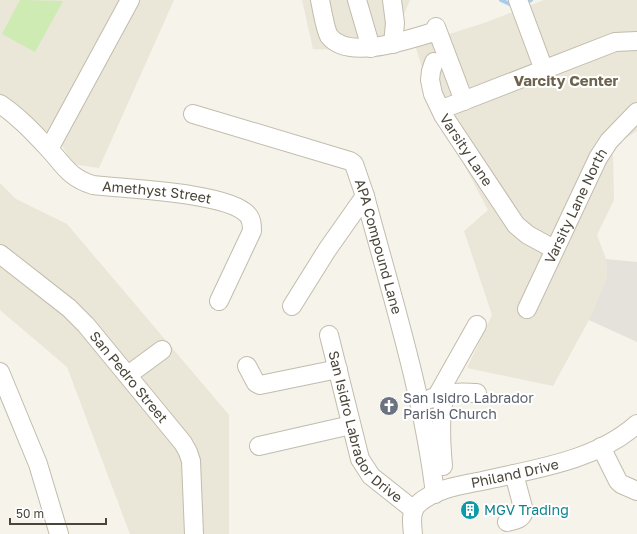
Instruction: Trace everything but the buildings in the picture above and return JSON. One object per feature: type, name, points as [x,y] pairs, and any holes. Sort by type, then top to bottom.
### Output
[{"type":"street","points":[[49,149],[130,0]]},
{"type":"street","points":[[320,0],[329,35],[340,45],[371,48],[393,44],[437,29],[464,100]]},
{"type":"street","points":[[357,0],[371,48]]},
{"type":"street","points":[[392,0],[395,23],[393,44]]},
{"type":"street","points":[[520,7],[544,70]]},
{"type":"street","name":"Varsity Lane","points":[[554,249],[528,235],[516,225],[443,115],[442,111],[445,108],[464,100],[615,42],[637,37]]},
{"type":"street","points":[[434,62],[430,80],[433,94],[442,111]]},
{"type":"street","name":"Amethyst Street","points":[[0,104],[14,114],[49,149],[67,171],[83,182],[93,185],[214,200],[236,206],[248,214],[252,222],[252,231],[219,301]]},
{"type":"street","name":"Varsity Lane North","points":[[527,309],[598,158],[609,141],[637,112]]},
{"type":"street","name":"APA Compound Lane","points":[[193,114],[350,161],[356,169],[365,196],[419,402],[440,492]]},
{"type":"street","points":[[292,306],[327,250],[365,196]]},
{"type":"street","name":"San Pedro Street","points":[[0,254],[78,316],[128,375],[188,452],[191,461],[194,534]]},
{"type":"street","points":[[419,402],[437,396],[477,325]]},
{"type":"street","name":"San Isidro Labrador Drive","points":[[329,335],[359,454],[366,469],[371,476],[414,510]]},
{"type":"street","points":[[128,375],[162,350]]},
{"type":"street","points":[[248,366],[256,383],[260,385],[338,370]]},
{"type":"street","points":[[0,372],[38,464],[59,534]]},
{"type":"street","points":[[440,492],[441,445],[444,402],[446,396],[450,393],[477,393]]},
{"type":"street","name":"Philand Drive","points":[[414,510],[417,505],[440,492],[554,464],[601,447],[637,424]]},
{"type":"street","points":[[259,446],[351,425]]},
{"type":"street","points":[[601,447],[618,481],[637,491]]},
{"type":"street","points":[[507,522],[518,520],[524,515],[514,474]]},
{"type":"street","points":[[413,534],[412,518],[414,510]]},
{"type":"shaded area","points":[[0,0],[174,0],[99,168],[73,164],[58,139],[0,99]]},
{"type":"shaded area","points":[[302,0],[410,0],[402,19],[371,51],[313,49]]},
{"type":"shaded area","name":"Varcity Center","points":[[544,0],[637,0],[637,131],[624,139],[613,153],[614,200],[597,235],[606,259],[607,277],[589,320],[553,386],[467,368],[492,315],[464,231],[488,210],[436,112],[415,45],[484,23]]},
{"type":"shaded area","points":[[0,183],[16,199],[67,224],[229,415],[229,534],[130,534],[67,367],[0,310]]},
{"type":"shaded area","points":[[606,259],[637,262],[637,342],[589,320],[607,277]]},
{"type":"green space","points":[[20,0],[63,1],[35,52],[2,34]]},
{"type":"waterway","points":[[501,0],[514,6]]},
{"type":"waterway","points":[[523,4],[531,0]]},
{"type":"place","name":"San Isidro Labrador Parish Church","points":[[389,406]]},
{"type":"place","name":"MGV Trading","points":[[470,510]]},
{"type":"district","name":"Varcity Center","points":[[566,81]]}]
